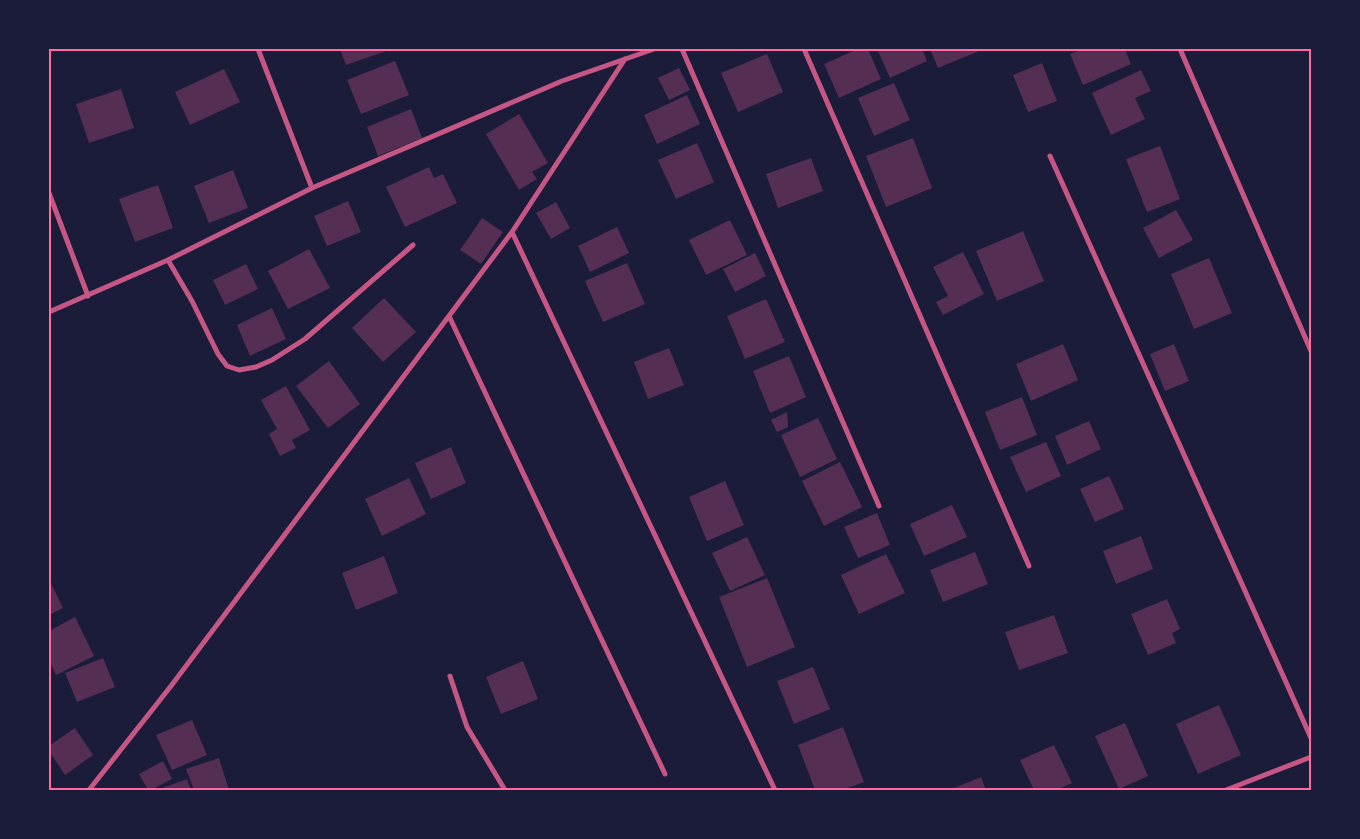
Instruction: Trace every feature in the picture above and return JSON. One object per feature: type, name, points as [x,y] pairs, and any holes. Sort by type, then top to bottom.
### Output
[{"type":"street","points":[[258,49],[312,188]]},
{"type":"street","points":[[49,312],[168,260],[312,188],[562,82],[654,49]]},
{"type":"street","points":[[682,49],[879,506]]},
{"type":"street","points":[[804,49],[1029,566]]},
{"type":"street","points":[[1180,49],[1311,351]]},
{"type":"street","points":[[89,790],[177,678],[512,232],[625,59]]},
{"type":"street","points":[[1050,156],[1311,738]]},
{"type":"street","points":[[49,193],[88,296]]},
{"type":"street","points":[[512,232],[775,790]]},
{"type":"street","points":[[168,260],[192,301],[218,354],[227,366],[239,370],[256,367],[272,360],[304,339],[413,244]]},
{"type":"street","points":[[449,316],[665,774]]},
{"type":"street","points":[[450,676],[467,727],[505,790]]},
{"type":"street","points":[[1226,790],[1311,757]]},
{"type":"building","points":[[340,49],[392,49],[346,65]]},
{"type":"building","points":[[858,49],[868,49],[881,79],[839,98],[824,64]]},
{"type":"building","points":[[877,49],[922,49],[927,61],[890,78]]},
{"type":"building","points":[[930,49],[978,49],[979,51],[938,68]]},
{"type":"building","points":[[1083,49],[1125,49],[1131,64],[1083,85],[1070,54]]},
{"type":"building","points":[[767,54],[783,92],[738,112],[721,73]]},
{"type":"building","points":[[395,61],[409,95],[361,114],[347,80]]},
{"type":"building","points":[[1042,63],[1057,101],[1028,112],[1013,75]]},
{"type":"building","points":[[679,68],[690,90],[669,100],[658,78]]},
{"type":"building","points":[[224,69],[240,102],[190,125],[175,92]]},
{"type":"building","points":[[1141,70],[1151,91],[1135,98],[1145,119],[1111,135],[1092,93]]},
{"type":"building","points":[[894,83],[910,120],[874,136],[858,98]]},
{"type":"building","points":[[121,89],[134,128],[89,143],[76,104]]},
{"type":"building","points":[[687,95],[700,124],[657,144],[644,115]]},
{"type":"building","points":[[411,109],[422,138],[378,156],[367,127]]},
{"type":"building","points":[[519,114],[548,163],[532,172],[537,179],[519,190],[486,134]]},
{"type":"building","points":[[913,138],[932,188],[886,207],[866,156]]},
{"type":"building","points":[[697,143],[714,182],[676,199],[658,160]]},
{"type":"building","points":[[1160,146],[1180,199],[1147,212],[1126,159]]},
{"type":"building","points":[[811,158],[823,191],[778,208],[766,174]]},
{"type":"building","points":[[429,167],[434,178],[443,174],[457,203],[405,227],[386,187]]},
{"type":"building","points":[[233,170],[248,208],[209,223],[194,186]]},
{"type":"building","points":[[158,185],[173,228],[135,242],[119,199]]},
{"type":"building","points":[[348,201],[361,232],[327,246],[314,216]]},
{"type":"building","points":[[556,202],[570,228],[551,239],[536,213]]},
{"type":"building","points":[[1176,210],[1193,240],[1159,258],[1143,228]]},
{"type":"building","points":[[482,218],[503,232],[481,264],[460,250]]},
{"type":"building","points":[[730,220],[747,255],[706,275],[689,240]]},
{"type":"building","points":[[617,227],[629,253],[590,272],[578,246]]},
{"type":"building","points":[[1023,231],[1044,281],[997,301],[976,251]]},
{"type":"building","points":[[309,249],[330,288],[288,309],[268,271]]},
{"type":"building","points":[[963,252],[984,294],[943,315],[936,302],[948,296],[933,267]]},
{"type":"building","points":[[755,253],[766,276],[735,292],[723,269]]},
{"type":"building","points":[[1209,258],[1232,313],[1194,329],[1171,274]]},
{"type":"building","points":[[627,263],[645,304],[603,322],[585,281]]},
{"type":"building","points":[[246,264],[258,289],[225,305],[213,280]]},
{"type":"building","points":[[384,298],[416,332],[383,362],[352,328]]},
{"type":"building","points":[[766,299],[785,342],[745,359],[727,316]]},
{"type":"building","points":[[272,308],[286,339],[250,356],[237,325]]},
{"type":"building","points":[[1063,344],[1078,380],[1031,401],[1016,364]]},
{"type":"building","points":[[1174,344],[1189,381],[1165,391],[1150,354]]},
{"type":"building","points":[[669,348],[684,385],[648,399],[634,362]]},
{"type":"building","points":[[789,356],[806,397],[770,413],[753,371]]},
{"type":"building","points":[[329,361],[360,404],[328,428],[296,386]]},
{"type":"building","points":[[286,386],[310,430],[292,440],[296,448],[280,456],[269,434],[277,429],[261,400]]},
{"type":"building","points":[[1022,397],[1037,435],[1000,450],[985,412]]},
{"type":"building","points":[[787,412],[788,427],[777,432],[771,420]]},
{"type":"building","points":[[818,418],[837,459],[800,477],[781,435]]},
{"type":"building","points":[[1089,421],[1101,449],[1067,465],[1055,436]]},
{"type":"building","points":[[1046,442],[1061,476],[1026,492],[1010,457]]},
{"type":"building","points":[[451,447],[466,483],[431,499],[415,463]]},
{"type":"building","points":[[840,462],[862,507],[824,526],[802,481]]},
{"type":"building","points":[[1109,476],[1124,509],[1095,522],[1080,489]]},
{"type":"building","points":[[409,478],[426,514],[382,536],[365,499]]},
{"type":"building","points":[[725,481],[744,525],[707,541],[689,497]]},
{"type":"building","points":[[952,505],[967,537],[924,556],[910,524]]},
{"type":"building","points":[[877,513],[890,545],[858,558],[844,527]]},
{"type":"building","points":[[1141,536],[1153,569],[1116,584],[1103,551]]},
{"type":"building","points":[[747,537],[765,575],[730,591],[712,553]]},
{"type":"building","points":[[975,552],[988,584],[943,602],[930,570]]},
{"type":"building","points":[[886,554],[905,593],[859,614],[841,575]]},
{"type":"building","points":[[384,556],[398,593],[356,610],[342,573]]},
{"type":"building","points":[[767,578],[795,647],[747,667],[719,597]]},
{"type":"building","points":[[49,579],[63,608],[49,615]]},
{"type":"building","points":[[1167,599],[1180,629],[1172,633],[1176,643],[1148,655],[1131,614]]},
{"type":"building","points":[[1054,615],[1068,653],[1019,670],[1005,632]]},
{"type":"building","points":[[75,617],[94,656],[56,675],[49,660],[49,631]]},
{"type":"building","points":[[103,658],[115,687],[77,702],[65,673]]},
{"type":"building","points":[[523,661],[538,699],[501,714],[486,677]]},
{"type":"building","points":[[813,667],[830,709],[794,724],[777,681]]},
{"type":"building","points":[[1219,705],[1241,755],[1198,774],[1176,724]]},
{"type":"building","points":[[192,720],[207,755],[172,770],[156,735]]},
{"type":"building","points":[[1125,723],[1148,776],[1119,789],[1095,736]]},
{"type":"building","points":[[843,727],[864,782],[842,790],[815,790],[798,745]]},
{"type":"building","points":[[75,728],[93,755],[65,775],[49,751],[49,746]]},
{"type":"building","points":[[1054,745],[1072,783],[1056,790],[1034,790],[1020,760]]},
{"type":"building","points":[[219,758],[229,790],[194,790],[186,769]]},
{"type":"building","points":[[163,761],[172,779],[148,790],[139,774]]},
{"type":"building","points":[[981,777],[986,790],[949,790]]},
{"type":"building","points":[[187,779],[191,790],[157,790]]}]
